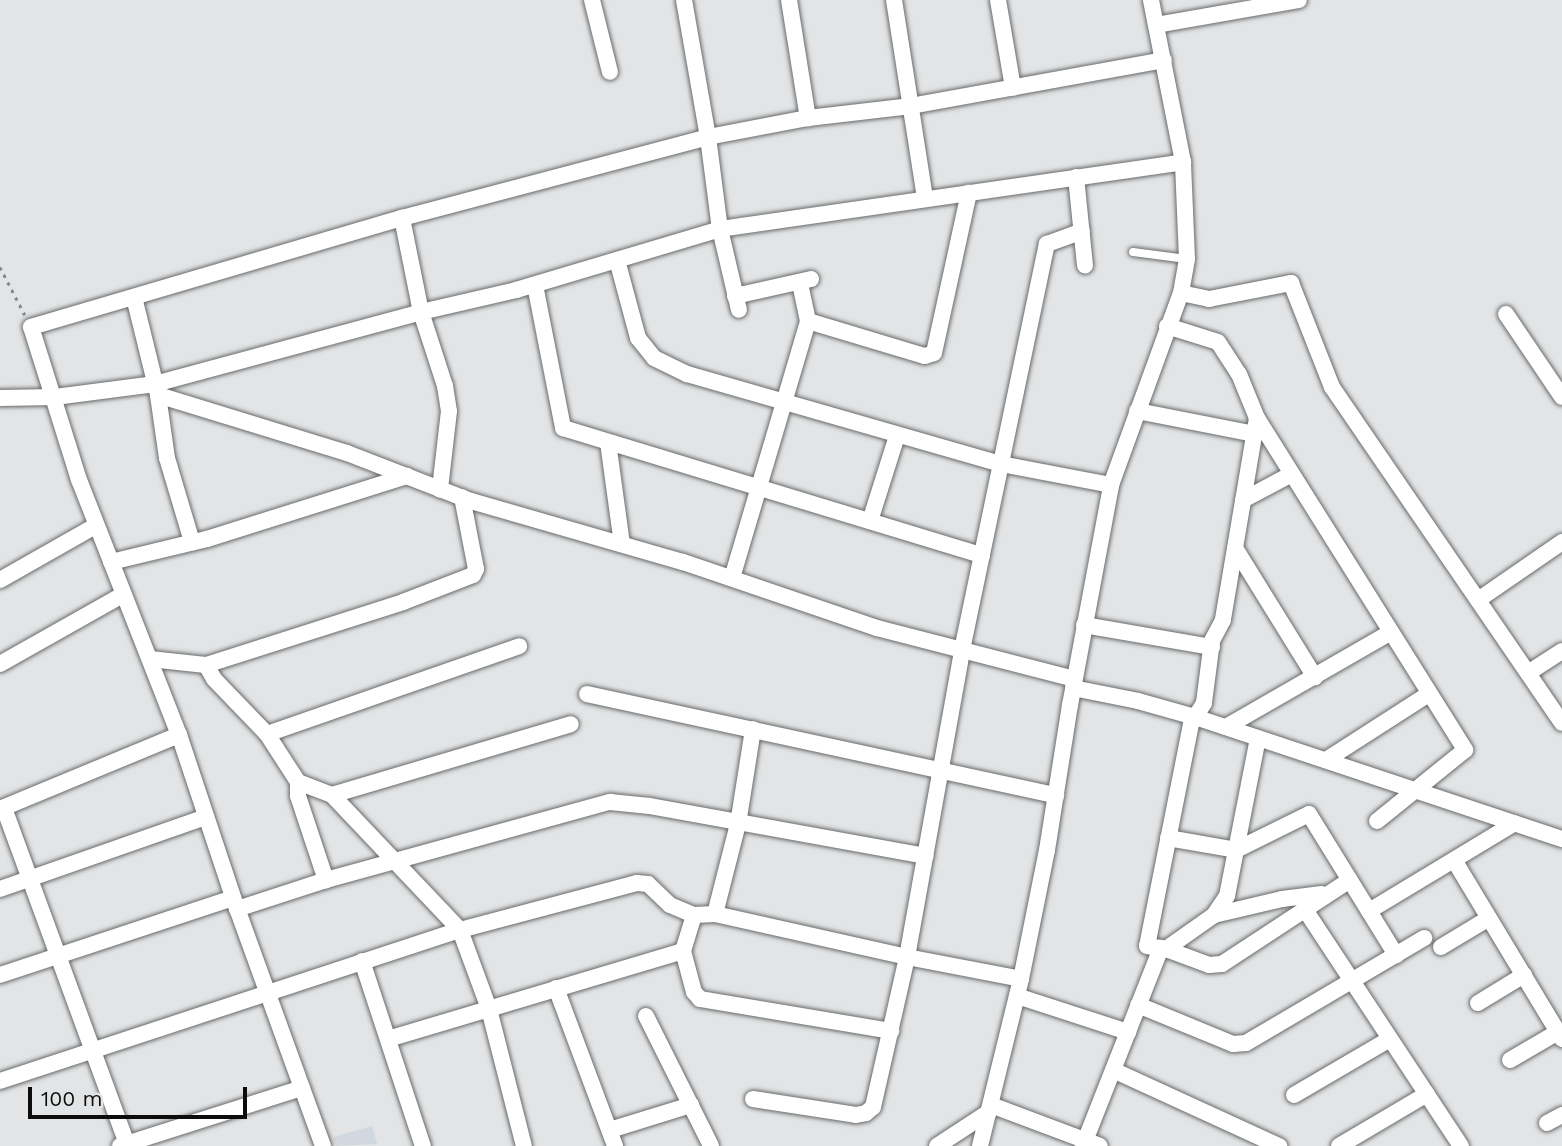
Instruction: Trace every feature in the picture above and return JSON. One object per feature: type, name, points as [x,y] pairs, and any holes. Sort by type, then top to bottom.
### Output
[{"type":"street","points":[[592,0],[610,72]]},
{"type":"street","points":[[684,0],[708,137],[720,229],[737,303],[805,280],[808,321],[786,405],[732,578]]},
{"type":"street","points":[[789,0],[808,118]]},
{"type":"street","points":[[894,0],[925,199]]},
{"type":"street","points":[[998,0],[1013,88]]},
{"type":"street","points":[[980,1146],[1021,979],[1111,485],[1181,293],[1187,259],[1184,162],[1151,0]]},
{"type":"street","points":[[1156,25],[1299,0]]},
{"type":"street","points":[[323,1146],[235,904],[180,735],[96,526],[31,327],[402,218],[708,137],[808,118],[911,106],[1164,60]]},
{"type":"street","points":[[0,398],[55,397],[157,389],[421,312],[535,285],[720,229],[1184,162]]},
{"type":"street","points":[[1076,177],[1086,266]]},
{"type":"street","points":[[808,321],[925,356],[934,353],[969,193]]},
{"type":"street","points":[[402,218],[421,312],[445,386],[449,411],[440,489]]},
{"type":"street","points":[[753,1099],[856,1115],[866,1113],[873,1107],[908,957],[962,650],[1047,244],[1082,231]]},
{"type":"street","points":[[617,260],[638,338],[654,358],[687,374],[786,405],[1001,464],[1111,485]]},
{"type":"street","points":[[1181,293],[1209,299],[1291,283],[1332,387],[1562,723]]},
{"type":"street","points":[[535,285],[563,428],[982,555]]},
{"type":"street","points":[[134,297],[157,389],[167,458],[192,542]]},
{"type":"street","points":[[1506,314],[1562,397]]},
{"type":"street","points":[[1167,326],[1218,342],[1238,374],[1255,426],[1292,474],[1465,750],[1377,821]]},
{"type":"street","points":[[157,389],[347,453],[462,497],[732,578],[877,628],[1195,717],[1562,839]]},
{"type":"street","points":[[1137,411],[1255,426]]},
{"type":"street","points":[[1255,426],[1223,620],[1212,647],[1204,703],[1191,724],[1147,946],[1209,965],[1222,964],[1350,880]]},
{"type":"street","points":[[870,521],[897,436]]},
{"type":"street","points":[[607,442],[622,544]]},
{"type":"street","points":[[1243,500],[1292,474]]},
{"type":"street","points":[[111,562],[192,542],[407,476]]},
{"type":"street","points":[[150,659],[206,665],[403,602],[473,575],[476,569],[462,497]]},
{"type":"street","points":[[0,580],[96,526]]},
{"type":"street","points":[[1478,600],[1562,542]]},
{"type":"street","points":[[1235,548],[1315,677]]},
{"type":"street","points":[[0,664],[124,594]]},
{"type":"street","points":[[1084,625],[1212,647]]},
{"type":"street","points":[[1226,727],[1391,632]]},
{"type":"street","points":[[267,734],[519,646]]},
{"type":"street","points":[[1528,673],[1562,651]]},
{"type":"street","points":[[206,665],[214,679],[267,734],[298,782],[298,796],[326,880]]},
{"type":"street","points":[[587,694],[1056,794]]},
{"type":"street","points":[[1325,760],[1429,694]]},
{"type":"street","points":[[332,794],[571,724]]},
{"type":"street","points":[[715,914],[738,824],[752,729]]},
{"type":"street","points":[[180,735],[2,808],[60,958],[125,1145],[302,1088]]},
{"type":"street","points":[[1214,915],[1227,895],[1258,738]]},
{"type":"street","points":[[298,782],[332,794],[460,930],[489,1009],[517,1144]]},
{"type":"street","points":[[0,975],[235,904],[610,802],[650,806],[926,856]]},
{"type":"street","points":[[1168,838],[1236,850],[1309,814],[1396,955]]},
{"type":"street","points":[[0,890],[206,817]]},
{"type":"street","points":[[1369,911],[1515,823]]},
{"type":"street","points":[[1454,860],[1560,1035],[1510,1059]]},
{"type":"street","points":[[0,1081],[94,1052],[267,991],[460,930],[637,883],[648,884],[670,905],[694,915],[715,914],[1021,979]]},
{"type":"street","points":[[990,1108],[1090,1144],[1113,1070],[1163,949],[1214,915],[1282,899],[1328,893]]},
{"type":"street","points":[[1304,908],[1461,1146]]},
{"type":"street","points":[[694,915],[683,951],[694,992],[707,1002],[891,1031]]},
{"type":"street","points":[[1441,947],[1489,918]]},
{"type":"street","points":[[1138,1005],[1233,1044],[1246,1043],[1424,938]]},
{"type":"street","points":[[388,1039],[683,951]]},
{"type":"street","points":[[362,961],[423,1146]]},
{"type":"street","points":[[1478,1003],[1524,975]]},
{"type":"street","points":[[556,988],[615,1146]]},
{"type":"street","points":[[1017,996],[1128,1032]]},
{"type":"street","points":[[646,1016],[711,1146]]},
{"type":"street","points":[[1294,1095],[1390,1039]]},
{"type":"street","points":[[1113,1070],[1279,1146]]},
{"type":"street","points":[[1339,1146],[1427,1094]]},
{"type":"street","points":[[610,1130],[691,1105]]},
{"type":"street","points":[[937,1146],[990,1108]]},
{"type":"street","points":[[1547,1123],[1562,1115]]},
{"type":"lane","points":[[1133,252],[1187,259]]},
{"type":"path","points":[[0,267],[31,327]]},
{"type":"shaded area","points":[[372,1126],[377,1144],[336,1146],[333,1137]]}]
